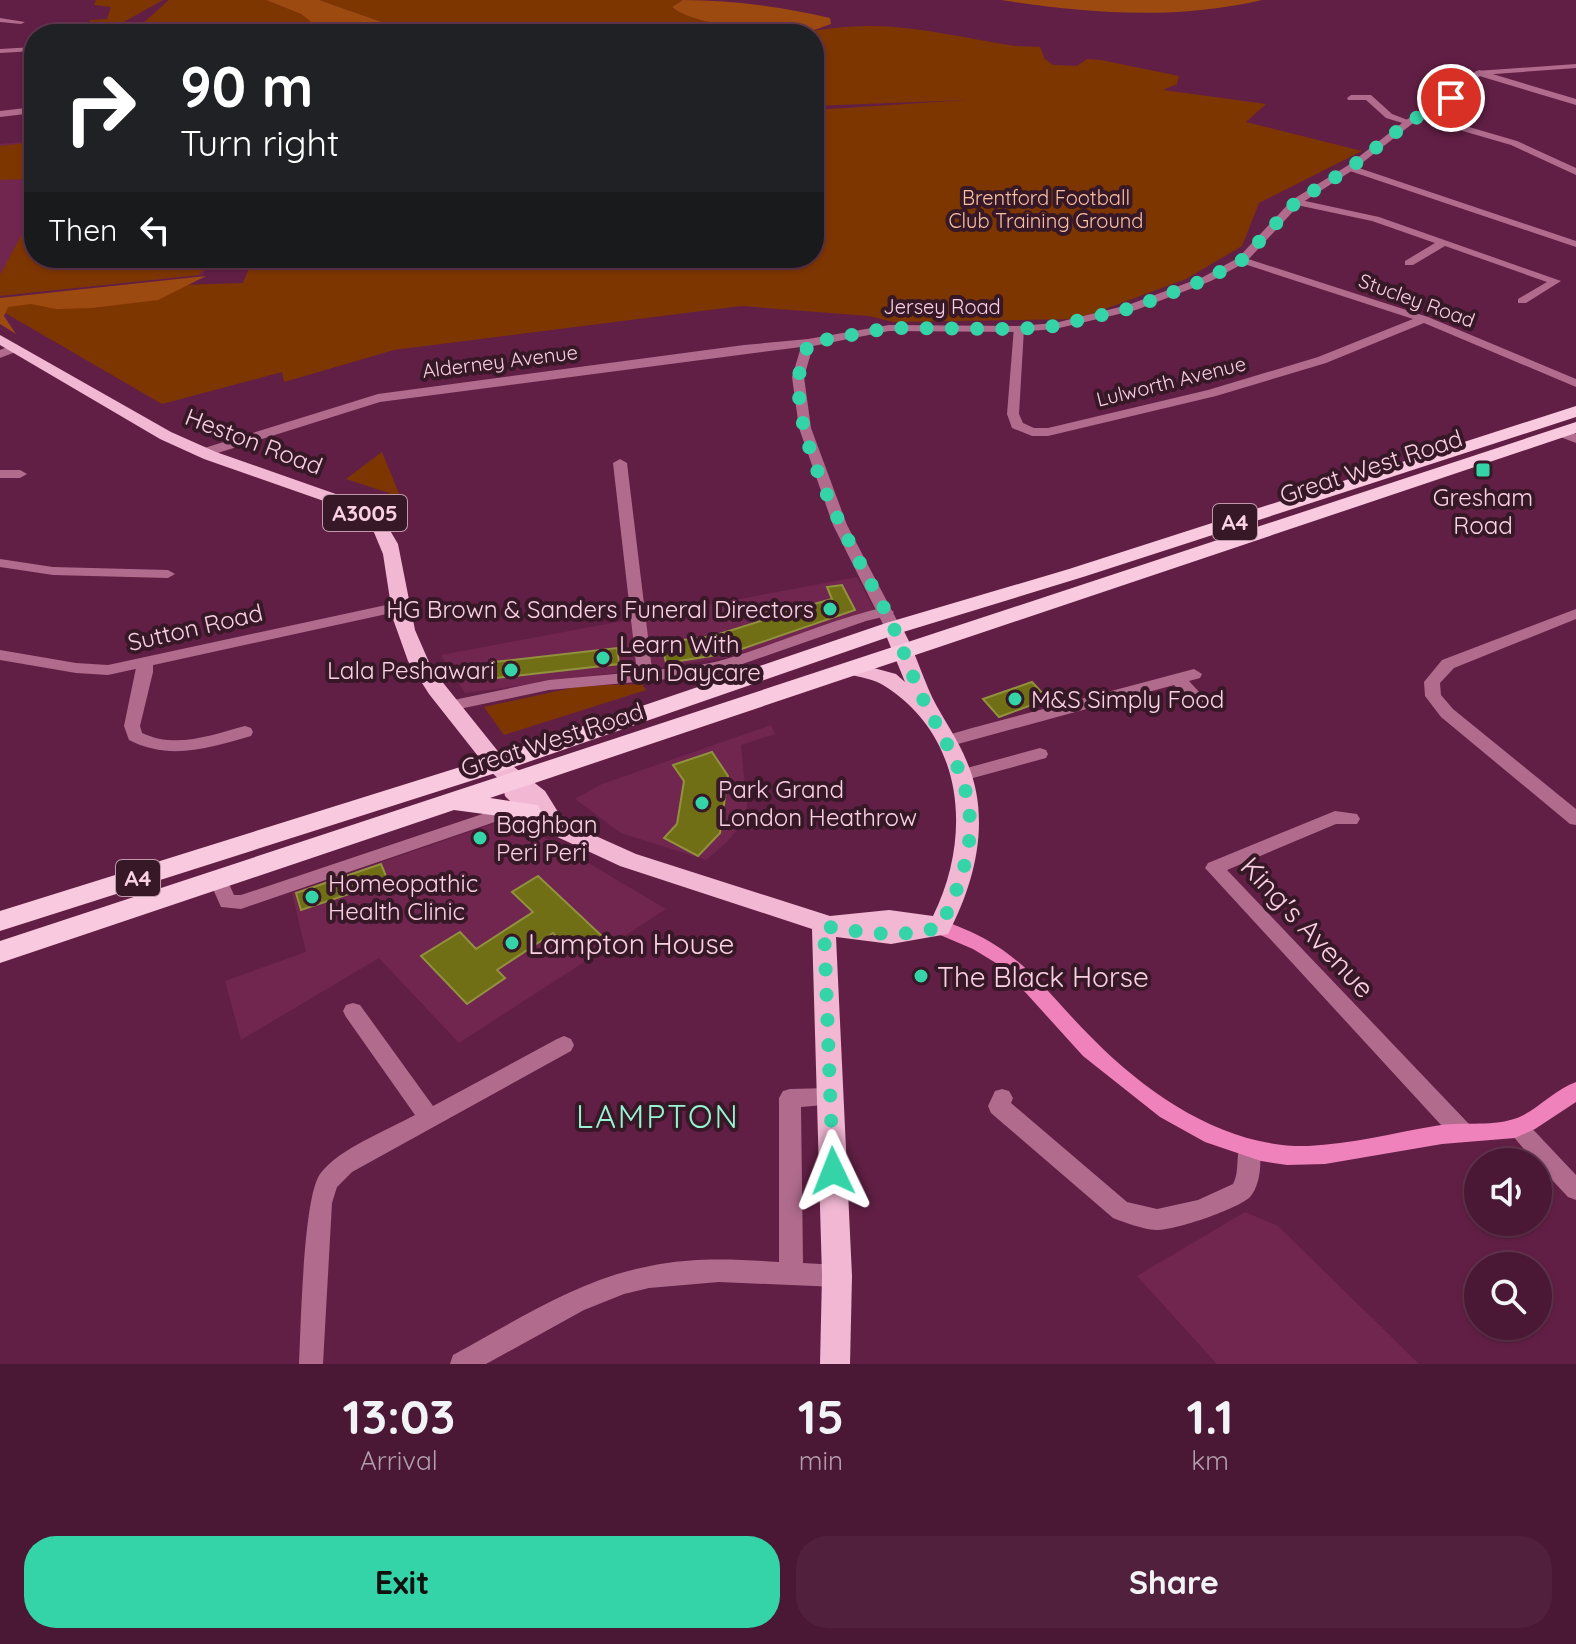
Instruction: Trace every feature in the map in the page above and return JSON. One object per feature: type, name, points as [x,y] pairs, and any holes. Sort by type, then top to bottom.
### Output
[{"type":"highway","name":"Great West Road","points":[[0,921],[855,669],[896,635],[1076,573],[1576,411]]},
{"type":"highway","name":"Great West Road","points":[[0,952],[221,888],[448,802],[505,772],[739,674],[802,670],[883,647],[896,635],[1571,433]]},
{"type":"highway","points":[[448,802],[521,811]]},
{"type":"main road","name":"Heston Road","points":[[5,347],[203,453],[333,498],[370,517],[382,528],[390,547],[408,642],[418,664],[505,772]]},
{"type":"main road","points":[[896,635],[930,713],[962,775],[970,824],[957,894],[940,927]]},
{"type":"main road","points":[[855,669],[889,679],[930,713]]},
{"type":"main road","name":"A3005","points":[[505,772],[521,811]]},
{"type":"main road","name":"A3005","points":[[505,772],[528,786],[546,804],[553,824]]},
{"type":"main road","points":[[521,811],[621,858],[780,908],[824,926],[888,935],[916,934],[940,927],[985,946],[1013,968],[1104,1063],[1164,1108],[1219,1140],[1249,1150],[1289,1156],[1461,1131],[1518,1129],[1552,1103],[1576,1091]]},
{"type":"main road","points":[[824,926],[837,1276],[835,1364]]},
{"type":"street","points":[[0,20],[21,22]]},
{"type":"street","points":[[0,51],[24,50]]},
{"type":"street","points":[[1479,73],[1576,66]]},
{"type":"street","points":[[1479,73],[1576,102]]},
{"type":"street","name":"Jersey Road","points":[[808,343],[889,328],[1018,329],[1076,322],[1132,308],[1207,279],[1242,260],[1296,202],[1350,168],[1409,122],[1451,98],[1479,73]]},
{"type":"street","points":[[1351,98],[1366,95],[1389,116],[1409,122]]},
{"type":"street","points":[[0,114],[24,111]]},
{"type":"street","points":[[1421,116],[1514,143],[1550,163],[1576,172]]},
{"type":"street","points":[[1350,168],[1576,244]]},
{"type":"street","points":[[1296,202],[1375,219],[1556,281],[1522,301]]},
{"type":"street","points":[[1409,263],[1443,243]]},
{"type":"street","name":"Stucley Road","points":[[1242,260],[1424,319],[1576,383]]},
{"type":"street","name":"Lulworth Avenue","points":[[1018,329],[1013,414],[1017,425],[1032,432],[1048,432],[1240,385],[1322,360],[1424,319]]},
{"type":"street","points":[[808,343],[798,377],[805,428],[840,525],[896,635]]},
{"type":"street","name":"Alderney Avenue","points":[[203,453],[378,398],[808,343]]},
{"type":"street","points":[[620,463],[645,676]]},
{"type":"street","points":[[0,474],[20,474]]},
{"type":"street","points":[[0,563],[53,571],[168,574]]},
{"type":"street","name":"Sutton Road","points":[[0,655],[98,670],[145,663],[400,607]]},
{"type":"street","points":[[1576,614],[1448,664],[1432,682],[1433,696],[1447,713],[1576,819]]},
{"type":"street","points":[[450,706],[472,698],[549,685],[690,672],[739,674],[862,617],[896,635]]},
{"type":"street","points":[[145,663],[132,726],[135,736],[147,744],[184,748],[245,732]]},
{"type":"street","points":[[947,741],[1031,715],[1088,705],[1186,676],[1202,704]]},
{"type":"street","points":[[962,775],[1040,754]]},
{"type":"street","name":"Great West Road","points":[[221,888],[228,902],[241,902],[521,811]]},
{"type":"street","name":"King's Avenue","points":[[1351,819],[1335,817],[1214,868],[1461,1131]]},
{"type":"street","points":[[353,1011],[430,1119]]},
{"type":"street","points":[[311,1364],[321,1203],[328,1181],[344,1165],[564,1045]]},
{"type":"street","points":[[791,1274],[790,1098],[829,1097]]},
{"type":"street","points":[[1002,1098],[999,1106],[1121,1211],[1157,1220],[1201,1210],[1241,1191],[1247,1181],[1249,1150]]},
{"type":"street","points":[[1518,1129],[1576,1190]]},
{"type":"street","points":[[462,1364],[588,1296],[647,1277],[702,1271],[837,1276]]},
{"type":"shaded area","points":[[266,0],[319,0],[387,24],[314,24],[301,14]]},
{"type":"shaded area","points":[[683,0],[720,1],[775,7],[830,18],[831,24],[721,24],[682,14],[672,7]]},
{"type":"shaded area","points":[[1001,0],[1262,0],[1197,10],[1132,13],[1066,9]]},
{"type":"shaded area","points":[[24,142],[24,268],[208,268],[202,275],[0,295],[0,144]]},
{"type":"shaded area","points":[[206,276],[158,300],[92,308],[56,309],[31,304],[8,307],[4,316],[16,334],[0,324],[0,298]]},
{"type":"shaded area","points":[[857,577],[875,611],[726,658],[465,693],[441,655]]},
{"type":"shaded area","points":[[771,725],[775,734],[741,745],[748,816],[727,842],[706,860],[621,833],[575,799],[602,784]]},
{"type":"shaded area","points":[[504,820],[524,825],[666,909],[459,1043],[379,958],[241,1040],[225,981],[306,952],[292,893]]},
{"type":"shaded area","points":[[1245,1212],[1278,1226],[1419,1364],[1217,1364],[1137,1276]]},
{"type":"green space","points":[[96,0],[163,0],[122,24],[89,24],[90,20],[107,19],[111,7],[94,5]]},
{"type":"green space","points":[[169,0],[266,0],[301,14],[315,24],[142,24]]},
{"type":"green space","name":"Brentford Football Club Training Ground","points":[[319,0],[683,0],[672,7],[697,19],[722,24],[387,24]]},
{"type":"green space","name":"Brentford Football Club Training Ground","points":[[854,26],[924,30],[1015,46],[1040,47],[1045,59],[1053,65],[1077,66],[1087,59],[1101,60],[1179,76],[1177,84],[1163,90],[1266,104],[1246,122],[1362,151],[1259,203],[1242,246],[1186,279],[1078,319],[893,322],[869,316],[741,306],[394,350],[284,382],[282,372],[162,404],[0,310],[0,304],[180,285],[243,283],[249,268],[824,268],[824,109],[966,100],[824,106],[824,29]]},
{"type":"green space","points":[[24,143],[24,179],[0,180],[0,146]]},
{"type":"green space","points":[[24,231],[24,268],[204,268],[199,275],[0,296],[0,275]]},
{"type":"green space","points":[[382,452],[406,511],[389,493],[346,479]]},
{"type":"green space","points":[[642,684],[646,690],[504,735],[484,707],[581,686]]},
{"type":"building","points":[[842,585],[855,610],[730,653],[666,663],[663,649],[668,648],[667,642],[713,636],[761,621],[758,614],[777,611],[778,614],[832,599],[827,587]]},
{"type":"building","points":[[617,648],[619,664],[496,678],[494,662]]},
{"type":"building","name":"M&S Simply Food","points":[[1032,682],[1048,699],[999,717],[983,699]]},
{"type":"building","name":"Park Grand London Heathrow","points":[[712,752],[728,776],[720,833],[698,856],[664,838],[677,824],[684,781],[673,765]]},
{"type":"building","points":[[381,864],[388,881],[301,910],[296,893]]},
{"type":"building","name":"Lampton House","points":[[538,876],[602,936],[575,954],[553,933],[497,970],[505,978],[467,1004],[421,956],[460,932],[476,949],[533,912],[512,892]]},
{"type":"place","name":"Gresham Road","points":[[1483,470]]},
{"type":"place","name":"HG Brown & Sanders Funeral Directors","points":[[830,609]]},
{"type":"place","name":"Learn With Fun Daycare","points":[[603,658]]},
{"type":"place","name":"Lala Peshawari","points":[[511,670]]},
{"type":"place","name":"M&S Simply Food","points":[[1015,699]]},
{"type":"place","name":"Park Grand London Heathrow","points":[[702,803]]},
{"type":"place","name":"Baghban Peri Peri","points":[[480,838]]},
{"type":"place","name":"Homeopathic Health Clinic","points":[[312,897]]},
{"type":"place","name":"Lampton House","points":[[512,943]]},
{"type":"place","name":"The Black Horse","points":[[921,976]]},
{"type":"district","name":"LAMPTON","points":[[658,1116]]},
{"type":"route","points":[[833,1171],[824,926],[888,935],[916,934],[940,927],[957,894],[970,824],[962,775],[955,758],[925,703],[886,612],[840,525],[824,487],[802,416],[798,377],[808,343],[889,328],[973,330],[1055,326],[1132,308],[1207,279],[1242,260],[1296,202],[1350,168],[1409,122],[1451,98]]}]
